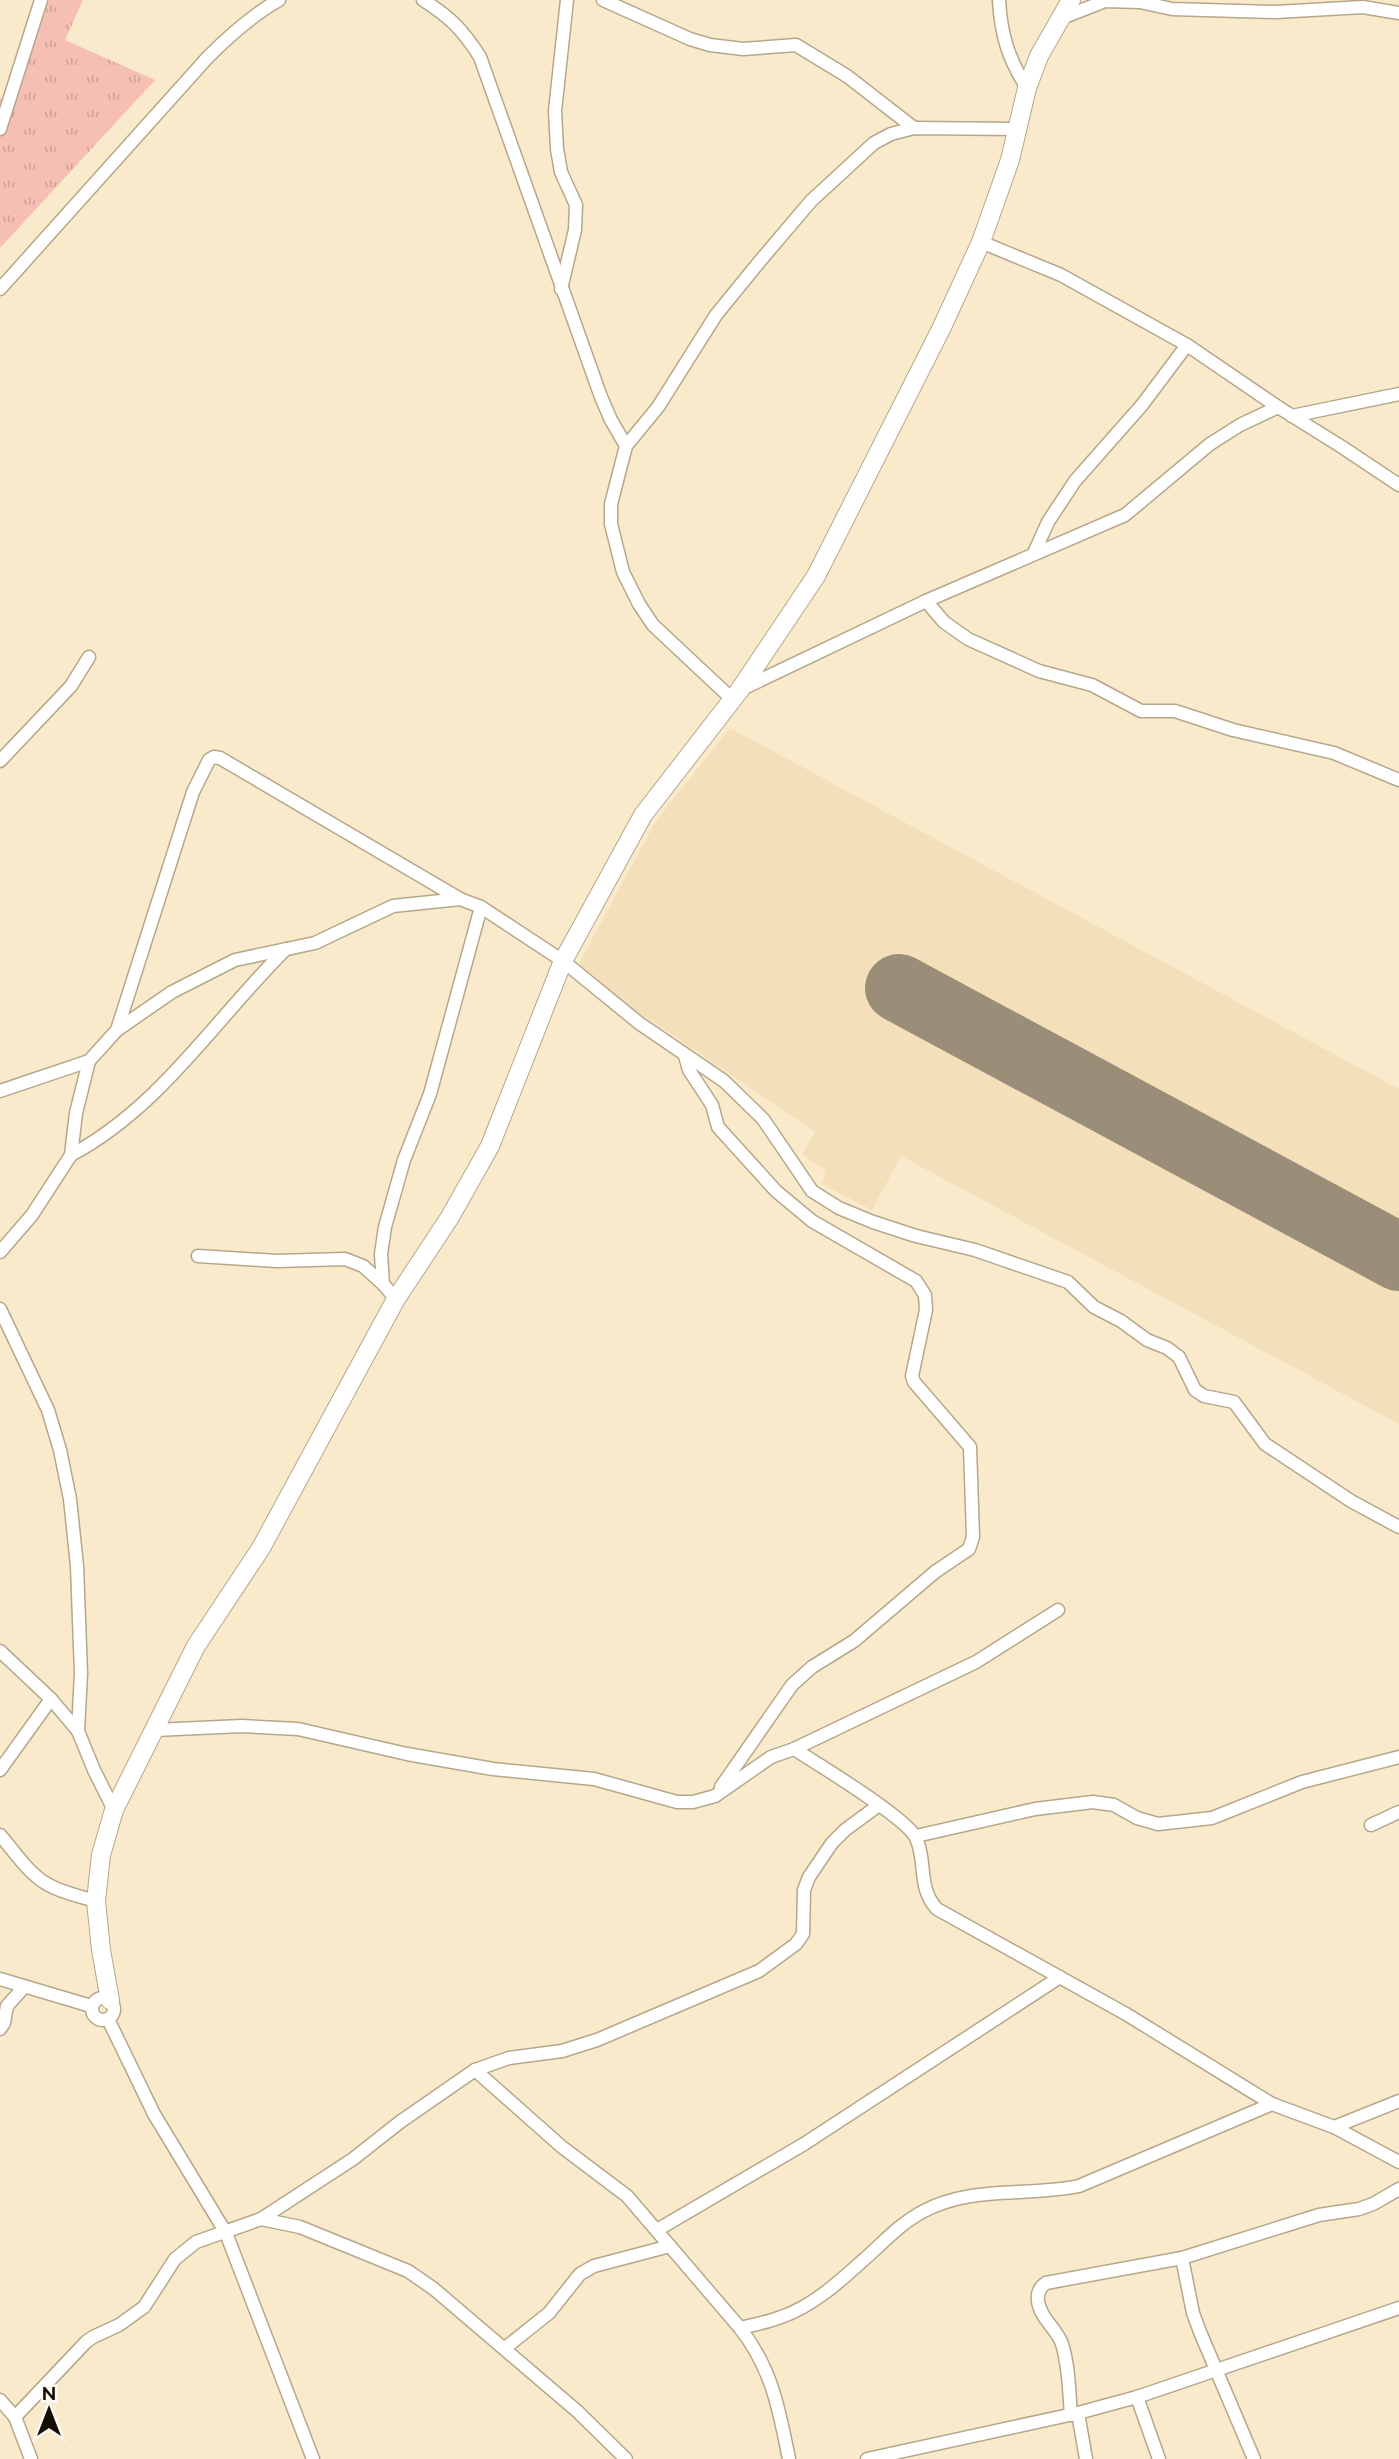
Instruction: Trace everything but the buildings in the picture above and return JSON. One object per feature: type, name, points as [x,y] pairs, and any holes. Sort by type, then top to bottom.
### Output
[{"type":"street","points":[[0,129],[41,0]]},
{"type":"street","points":[[0,289],[208,57],[261,10],[279,0]]},
{"type":"street","points":[[423,0],[445,14],[466,33],[480,57],[601,397],[626,446]]},
{"type":"street","points":[[561,289],[575,230],[576,205],[561,172],[555,111],[567,0]]},
{"type":"street","points":[[603,0],[690,39],[710,45],[743,49],[796,45],[847,76],[914,128]]},
{"type":"street","points":[[999,0],[1000,28],[1008,52],[1027,88]]},
{"type":"street","points":[[110,2000],[101,1997],[93,2002],[91,2011],[96,2018],[108,2019],[112,2016],[114,2007],[110,2000],[101,1950],[96,1901],[101,1855],[114,1810],[196,1646],[261,1548],[396,1299],[450,1217],[489,1146],[563,961],[643,815],[735,695],[816,576],[943,327],[981,242],[1010,160],[1027,88],[1039,56],[1071,0]]},
{"type":"street","points":[[1062,18],[1105,1],[1140,2],[1172,9],[1276,12],[1363,7],[1399,13]]},
{"type":"street","points":[[735,695],[653,625],[623,572],[611,524],[611,504],[626,446],[658,407],[716,315],[811,201],[874,143],[891,134],[914,128],[1016,129]]},
{"type":"street","points":[[981,242],[1060,275],[1187,345],[1399,485]]},
{"type":"street","points":[[1034,553],[1048,522],[1075,481],[1142,405],[1187,345]]},
{"type":"street","points":[[1292,416],[1399,394]]},
{"type":"street","points":[[735,695],[926,601],[1125,515],[1210,444],[1240,425],[1278,407]]},
{"type":"street","points":[[926,601],[944,622],[968,639],[1039,671],[1092,685],[1141,711],[1175,712],[1233,730],[1334,753],[1399,780]]},
{"type":"street","points":[[0,761],[71,686],[89,657]]},
{"type":"street","points":[[117,1030],[193,792],[206,764],[214,757],[220,758],[460,899],[481,907],[563,961],[631,1017],[724,1081],[763,1119],[813,1191],[839,1208],[916,1236],[975,1250],[1068,1282],[1094,1307],[1179,1357],[1195,1390],[1204,1396],[1227,1400],[1238,1406],[1265,1444],[1351,1501],[1399,1527]]},
{"type":"street","points":[[0,1252],[32,1215],[71,1155],[76,1113],[89,1061],[117,1030],[172,992],[235,960],[315,943],[393,906],[460,899]]},
{"type":"street","points":[[383,1284],[385,1227],[404,1160],[430,1094],[481,907]]},
{"type":"street","points":[[71,1155],[95,1142],[131,1116],[176,1072],[252,983],[287,948]]},
{"type":"street","points":[[685,1056],[689,1070],[712,1105],[718,1127],[776,1191],[812,1221],[916,1281],[925,1295],[926,1310],[913,1369],[914,1382],[961,1436],[971,1454],[974,1537],[969,1549],[934,1572],[854,1641],[812,1667],[792,1685],[715,1796]]},
{"type":"street","points":[[0,1091],[89,1061]]},
{"type":"street","points":[[198,1256],[277,1261],[345,1259],[363,1266],[396,1299]]},
{"type":"street","points":[[0,1309],[48,1410],[70,1499],[78,1579],[81,1673],[78,1731]]},
{"type":"street","points":[[155,1730],[242,1726],[298,1729],[407,1754],[481,1767],[594,1779],[677,1802],[693,1802],[715,1796],[771,1757],[794,1749],[976,1662],[1058,1611]]},
{"type":"street","points":[[0,1651],[51,1699],[78,1731],[114,1810]]},
{"type":"street","points":[[0,1770],[51,1699]]},
{"type":"street","points":[[794,1749],[879,1805],[916,1836],[927,1895],[937,1909],[1126,2014],[1272,2104],[1334,2127],[1399,2162]]},
{"type":"street","points":[[916,1836],[1035,1809],[1093,1802],[1114,1805],[1137,1818],[1158,1824],[1212,1818],[1302,1782],[1399,1757]]},
{"type":"street","points":[[15,2417],[93,2336],[118,2325],[144,2307],[175,2259],[195,2242],[261,2219],[353,2160],[400,2122],[475,2070],[509,2058],[562,2051],[597,2040],[759,1971],[796,1944],[803,1934],[804,1890],[808,1877],[832,1843],[879,1805]]},
{"type":"street","points":[[1371,1825],[1399,1812]]},
{"type":"street","points":[[0,1835],[37,1877],[64,1892],[96,1901]]},
{"type":"street","points":[[657,2230],[804,2144],[1060,1977]]},
{"type":"street","points":[[0,1979],[92,2006]]},
{"type":"street","points":[[0,2029],[8,2006],[24,1987]]},
{"type":"street","points":[[108,2019],[154,2114],[226,2233],[313,2459]]},
{"type":"street","points":[[475,2070],[562,2147],[626,2196],[740,2328],[768,2374],[778,2404],[789,2459]]},
{"type":"street","points":[[1334,2127],[1399,2101]]},
{"type":"street","points":[[740,2328],[782,2317],[811,2302],[860,2263],[890,2233],[921,2212],[979,2193],[1057,2191],[1079,2186],[1272,2104]]},
{"type":"street","points":[[1086,2459],[1063,2347],[1038,2301],[1042,2286],[1046,2283],[1182,2258],[1319,2215],[1359,2209],[1399,2189]]},
{"type":"street","points":[[261,2219],[300,2227],[408,2271],[505,2348],[577,2411],[626,2459]]},
{"type":"street","points":[[505,2348],[549,2313],[580,2274],[594,2266],[670,2246]]},
{"type":"street","points":[[1182,2258],[1193,2313],[1254,2459]]},
{"type":"street","points":[[867,2459],[1075,2414],[1137,2397],[1399,2308]]},
{"type":"street","points":[[1137,2397],[1159,2459]]},
{"type":"street","points":[[0,2400],[15,2417],[31,2459]]},
{"type":"shaded area","points":[[730,728],[1399,1089],[1399,1424],[901,1156],[872,1210],[822,1184],[826,1171],[802,1154],[815,1132],[645,1016],[640,1022],[576,969],[656,821]]},
{"type":"green space","points":[[49,0],[83,0],[65,40],[155,80],[0,248],[0,98],[12,101]]},
{"type":"runway","points":[[899,988],[1399,1257]]}]
